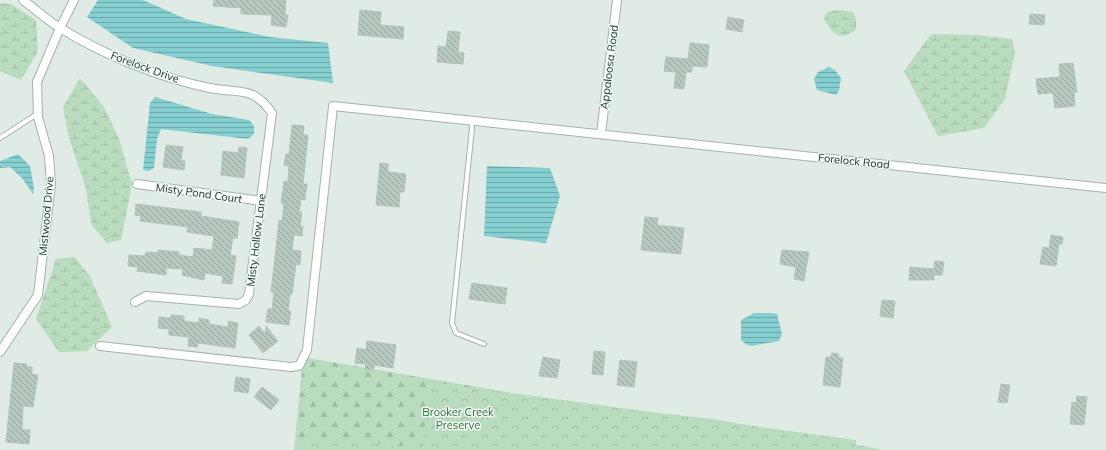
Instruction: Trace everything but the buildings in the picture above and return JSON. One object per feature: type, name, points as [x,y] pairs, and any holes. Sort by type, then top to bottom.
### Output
[{"type":"street","name":"Forelock Drive","points":[[24,0],[60,28],[117,58],[172,78],[210,88],[248,92],[262,100],[272,113]]},
{"type":"street","name":"Mistwood Drive","points":[[0,352],[38,295],[51,184],[49,156],[38,114],[37,82],[60,28],[74,0]]},
{"type":"street","name":"Appaloosa Road","points":[[601,134],[617,0]]},
{"type":"street","name":"Forelock Road","points":[[100,346],[291,367],[299,366],[307,350],[333,106],[1106,188]]},
{"type":"street","name":"Misty Hollow Lane","points":[[135,302],[146,296],[239,304],[246,300],[249,294],[272,113]]},
{"type":"street","name":"Misty Pond Court","points":[[137,184],[261,201]]},
{"type":"lane","points":[[0,138],[38,114]]},
{"type":"lane","points":[[471,120],[471,134],[452,323],[456,333],[484,344]]},
{"type":"green space","points":[[0,3],[11,4],[36,20],[38,51],[21,80],[0,71]]},
{"type":"green space","points":[[837,10],[853,12],[856,19],[856,29],[851,33],[841,36],[837,34],[830,28],[824,19],[827,12]]},
{"type":"green space","points":[[931,34],[976,35],[1012,39],[1015,52],[1005,99],[984,128],[938,136],[904,71]]},
{"type":"green space","points":[[80,78],[104,107],[119,139],[132,184],[121,240],[107,243],[91,224],[86,188],[69,138],[63,107]]},
{"type":"green space","points":[[74,257],[90,276],[112,327],[87,351],[59,352],[36,319],[56,259]]},
{"type":"green space","name":"Brooker Creek Preserve","points":[[308,358],[583,405],[713,419],[884,450],[294,450],[302,369]]},
{"type":"green space","name":"Brooker Creek Preserve","points":[[430,382],[856,440],[855,450],[306,450],[307,437],[422,448]]},
{"type":"water","points":[[98,0],[143,0],[186,19],[270,37],[328,43],[333,83],[212,66],[133,48],[87,17]]},
{"type":"water","points":[[829,67],[835,70],[841,78],[839,91],[836,95],[817,90],[814,79],[818,72]]},
{"type":"water","points":[[155,97],[212,114],[249,120],[254,126],[254,134],[248,139],[161,129],[157,139],[154,168],[149,171],[143,170],[150,103]]},
{"type":"water","points":[[18,154],[30,166],[34,188],[33,194],[22,178],[10,167],[0,168],[0,161]]},
{"type":"water","points":[[487,166],[550,168],[560,196],[546,243],[484,236]]},
{"type":"water","points":[[754,313],[777,314],[782,334],[779,341],[751,346],[747,345],[741,340],[741,320]]}]
